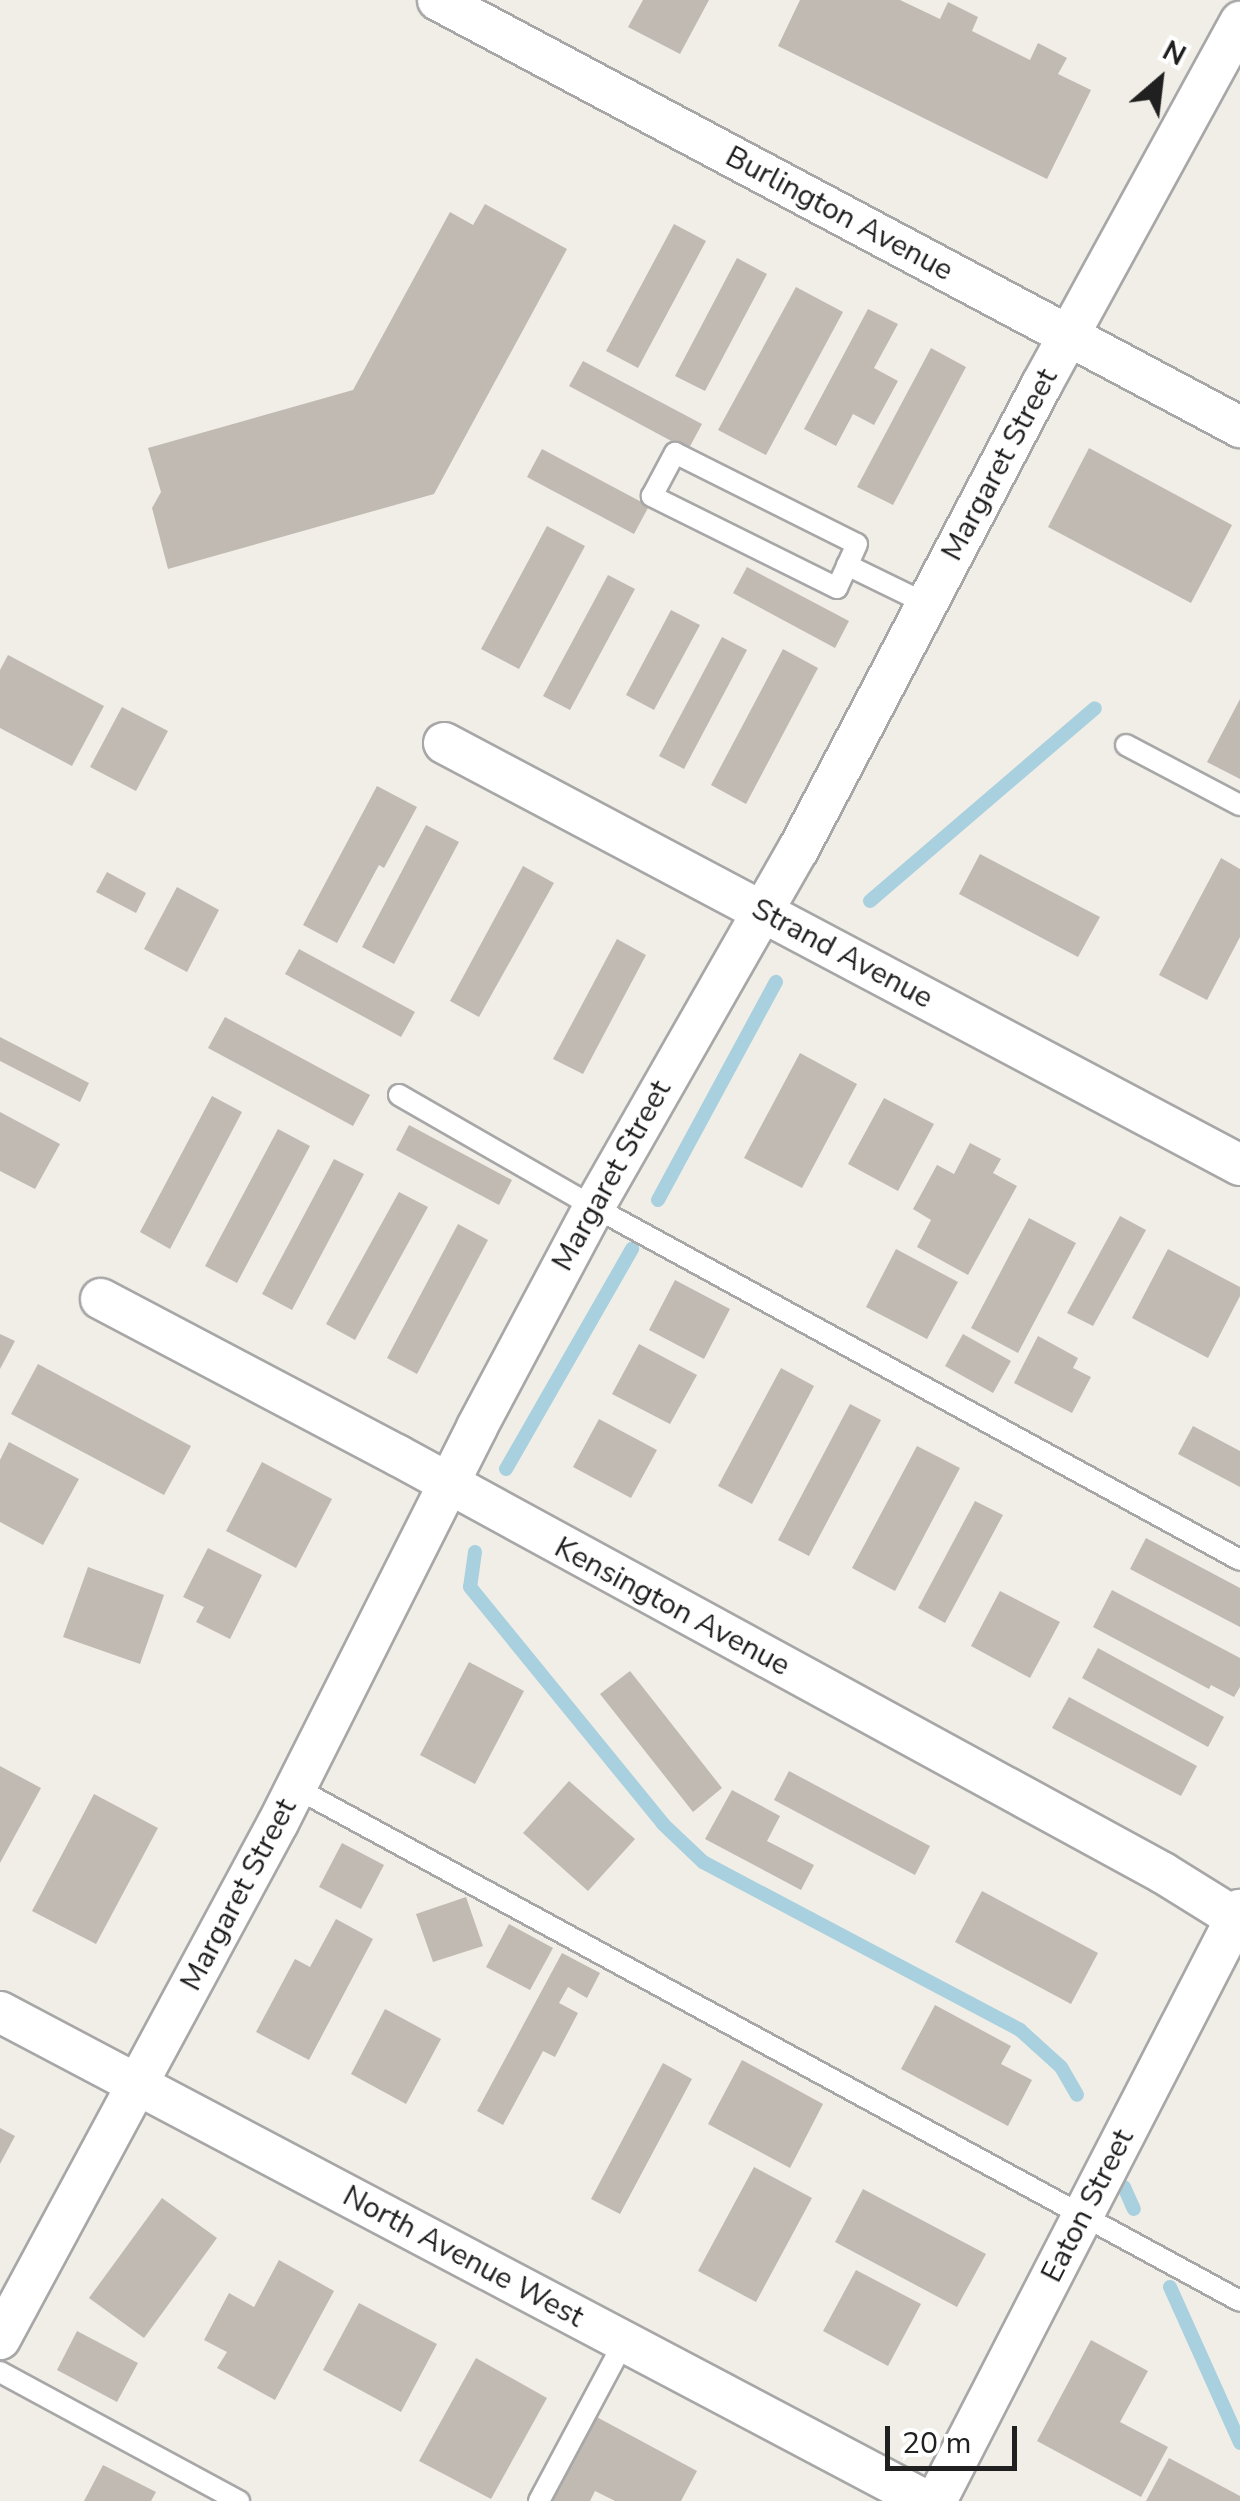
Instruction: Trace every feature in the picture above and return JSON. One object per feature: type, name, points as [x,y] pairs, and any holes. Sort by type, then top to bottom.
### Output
[{"type":"street","name":"Burlington Avenue","points":[[438,0],[1240,428]]},
{"type":"street","name":"Margaret Street","points":[[0,2339],[296,1788],[448,1483],[594,1207],[728,966],[763,912],[1240,22]]},
{"type":"street","name":"Strand Avenue","points":[[444,743],[1240,1165]]},
{"type":"street","name":"Kensington Avenue","points":[[100,1299],[448,1483],[1238,1916]]},
{"type":"street","name":"Eaton Street","points":[[936,2501],[1238,1916]]},
{"type":"street","name":"North Avenue West","points":[[0,2012],[926,2501]]},
{"type":"lane","points":[[675,454],[857,544],[848,565],[837,588],[652,496],[675,454]]},
{"type":"lane","points":[[848,565],[927,604]]},
{"type":"lane","points":[[1126,745],[1240,805]]},
{"type":"lane","points":[[399,1095],[594,1207],[1240,1560]]},
{"type":"lane","points":[[296,1788],[1240,2301]]},
{"type":"lane","points":[[539,2501],[624,2342]]},
{"type":"lane","points":[[0,2372],[238,2501]]},
{"type":"building","points":[[643,0],[709,0],[680,54],[628,27]]},
{"type":"building","points":[[800,0],[900,0],[940,19],[948,2],[978,17],[972,31],[1030,60],[1038,43],[1067,58],[1058,74],[1091,90],[1047,179],[778,46]]},
{"type":"building","points":[[485,204],[567,249],[434,494],[168,569],[152,508],[161,492],[148,448],[353,390],[450,212],[473,225]]},
{"type":"building","points":[[674,224],[706,241],[638,368],[606,351]]},
{"type":"building","points":[[737,258],[767,274],[705,391],[675,376]]},
{"type":"building","points":[[796,287],[843,312],[766,455],[718,430]]},
{"type":"building","points":[[868,309],[898,324],[874,368],[898,381],[874,425],[853,414],[836,446],[804,429]]},
{"type":"building","points":[[931,348],[966,367],[893,505],[857,487]]},
{"type":"building","points":[[583,361],[702,424],[688,450],[569,386]]},
{"type":"building","points":[[1089,448],[1232,525],[1191,603],[1048,527]]},
{"type":"building","points":[[542,449],[649,506],[634,534],[527,477]]},
{"type":"building","points":[[547,526],[585,546],[519,669],[481,649]]},
{"type":"building","points":[[747,567],[849,621],[835,648],[733,593]]},
{"type":"building","points":[[608,575],[635,589],[570,710],[543,696]]},
{"type":"building","points":[[671,610],[700,625],[654,710],[626,695]]},
{"type":"building","points":[[722,637],[747,650],[684,769],[659,756]]},
{"type":"building","points":[[783,649],[818,668],[746,804],[711,785]]},
{"type":"building","points":[[8,655],[104,706],[72,766],[0,728],[0,670]]},
{"type":"building","points":[[1240,699],[1240,779],[1207,762]]},
{"type":"building","points":[[122,707],[168,731],[136,791],[90,767]]},
{"type":"building","points":[[377,786],[417,807],[384,868],[379,865],[337,943],[303,925]]},
{"type":"building","points":[[426,825],[459,842],[394,964],[362,947]]},
{"type":"building","points":[[980,854],[1100,917],[1078,957],[959,894]]},
{"type":"building","points":[[1221,858],[1240,869],[1240,937],[1207,1000],[1159,975]]},
{"type":"building","points":[[523,866],[554,883],[479,1017],[450,1001]]},
{"type":"building","points":[[107,872],[146,893],[136,913],[96,892]]},
{"type":"building","points":[[177,887],[219,910],[187,972],[144,949]]},
{"type":"building","points":[[617,939],[646,955],[583,1074],[553,1059]]},
{"type":"building","points":[[299,949],[415,1012],[401,1037],[285,974]]},
{"type":"building","points":[[225,1017],[370,1095],[353,1126],[208,1048]]},
{"type":"building","points":[[0,1037],[89,1083],[80,1102],[0,1061]]},
{"type":"building","points":[[800,1053],[857,1084],[802,1188],[744,1158]]},
{"type":"building","points":[[212,1096],[242,1112],[170,1249],[140,1232]]},
{"type":"building","points":[[884,1098],[934,1124],[898,1191],[848,1164]]},
{"type":"building","points":[[0,1112],[60,1144],[35,1189],[0,1171]]},
{"type":"building","points":[[409,1125],[512,1180],[499,1205],[396,1150]]},
{"type":"building","points":[[278,1129],[310,1146],[237,1283],[205,1266]]},
{"type":"building","points":[[970,1143],[1001,1159],[993,1173],[1017,1186],[968,1275],[917,1247],[931,1220],[913,1209],[937,1165],[954,1174]]},
{"type":"building","points":[[334,1159],[364,1174],[292,1310],[262,1294]]},
{"type":"building","points":[[399,1192],[428,1207],[355,1340],[326,1324]]},
{"type":"building","points":[[1120,1216],[1146,1230],[1093,1326],[1067,1313]]},
{"type":"building","points":[[1029,1218],[1076,1243],[1018,1353],[971,1328]]},
{"type":"building","points":[[458,1224],[488,1240],[417,1374],[387,1358]]},
{"type":"building","points":[[896,1249],[958,1282],[927,1339],[866,1307]]},
{"type":"building","points":[[1168,1249],[1240,1287],[1240,1296],[1208,1358],[1132,1318]]},
{"type":"building","points":[[675,1280],[730,1309],[704,1359],[649,1330]]},
{"type":"building","points":[[0,1334],[15,1341],[0,1369]]},
{"type":"building","points":[[963,1334],[1011,1361],[993,1393],[945,1366]]},
{"type":"building","points":[[1038,1336],[1078,1358],[1073,1368],[1091,1377],[1072,1413],[1014,1383]]},
{"type":"building","points":[[639,1344],[697,1375],[670,1424],[612,1394]]},
{"type":"building","points":[[38,1364],[191,1446],[164,1495],[11,1414]]},
{"type":"building","points":[[781,1368],[814,1386],[752,1504],[718,1486]]},
{"type":"building","points":[[850,1404],[881,1420],[809,1556],[778,1540]]},
{"type":"building","points":[[599,1419],[657,1450],[631,1498],[573,1467]]},
{"type":"building","points":[[1193,1426],[1240,1451],[1240,1487],[1178,1454]]},
{"type":"building","points":[[9,1442],[79,1479],[43,1545],[0,1522],[0,1460]]},
{"type":"building","points":[[917,1446],[960,1468],[895,1591],[852,1568]]},
{"type":"building","points":[[262,1462],[332,1499],[296,1568],[226,1531]]},
{"type":"building","points":[[975,1501],[1003,1515],[945,1623],[918,1608]]},
{"type":"building","points":[[1146,1538],[1240,1588],[1240,1627],[1130,1569]]},
{"type":"building","points":[[208,1548],[262,1575],[230,1639],[196,1622],[204,1607],[183,1597]]},
{"type":"building","points":[[88,1567],[164,1595],[140,1664],[63,1637]]},
{"type":"building","points":[[1112,1590],[1240,1658],[1240,1687],[1234,1697],[1211,1685],[1209,1689],[1093,1627]]},
{"type":"building","points":[[1000,1591],[1060,1622],[1030,1678],[971,1646]]},
{"type":"building","points":[[1098,1648],[1224,1717],[1208,1747],[1082,1678]]},
{"type":"building","points":[[469,1662],[524,1691],[475,1784],[420,1755]]},
{"type":"building","points":[[630,1671],[722,1788],[693,1812],[600,1694]]},
{"type":"building","points":[[1069,1697],[1197,1766],[1181,1796],[1052,1728]]},
{"type":"building","points":[[0,1766],[41,1788],[0,1863]]},
{"type":"building","points":[[789,1771],[930,1846],[915,1875],[774,1800]]},
{"type":"building","points":[[569,1781],[635,1839],[588,1891],[523,1833]]},
{"type":"building","points":[[732,1790],[780,1816],[767,1841],[814,1865],[801,1890],[705,1839]]},
{"type":"building","points":[[94,1794],[158,1828],[96,1944],[32,1911]]},
{"type":"building","points":[[342,1843],[384,1865],[361,1909],[319,1887]]},
{"type":"building","points":[[982,1891],[1098,1953],[1071,2004],[955,1942]]},
{"type":"building","points":[[466,1897],[483,1946],[433,1962],[416,1914]]},
{"type":"building","points":[[336,1919],[373,1939],[309,2060],[256,2032],[295,1959],[310,1967]]},
{"type":"building","points":[[509,1924],[553,1948],[530,1990],[486,1967]]},
{"type":"building","points":[[562,1953],[600,1973],[587,1998],[568,1987],[559,2003],[578,2013],[555,2057],[543,2051],[503,2125],[477,2111]]},
{"type":"building","points":[[935,2005],[1011,2046],[1001,2064],[1032,2080],[1008,2126],[901,2069]]},
{"type":"building","points":[[385,2009],[441,2039],[406,2104],[351,2074]]},
{"type":"building","points":[[742,2060],[823,2104],[790,2168],[708,2124]]},
{"type":"building","points":[[663,2063],[692,2079],[620,2214],[591,2199]]},
{"type":"building","points":[[0,2128],[15,2136],[0,2164]]},
{"type":"building","points":[[754,2167],[812,2198],[756,2302],[698,2271]]},
{"type":"building","points":[[863,2189],[986,2254],[957,2307],[835,2242]]},
{"type":"building","points":[[162,2198],[217,2238],[144,2338],[89,2298]]},
{"type":"building","points":[[279,2260],[334,2291],[275,2400],[217,2368],[227,2352],[204,2340],[229,2293],[254,2307]]},
{"type":"building","points":[[856,2270],[921,2304],[888,2366],[823,2331]]},
{"type":"building","points":[[359,2303],[437,2344],[401,2412],[323,2370]]},
{"type":"building","points":[[77,2331],[138,2363],[117,2402],[57,2370]]},
{"type":"building","points":[[1091,2340],[1148,2371],[1120,2422],[1168,2447],[1141,2497],[1037,2441]]},
{"type":"building","points":[[476,2358],[547,2398],[491,2499],[419,2461]]},
{"type":"building","points":[[593,2415],[697,2471],[681,2501],[615,2501],[595,2491],[590,2501],[547,2501]]},
{"type":"building","points":[[1169,2458],[1240,2496],[1240,2501],[1146,2501]]},
{"type":"building","points":[[103,2465],[156,2492],[151,2501],[84,2501]]},
{"type":"waterway","points":[[870,901],[1095,708]]},
{"type":"waterway","points":[[658,1200],[776,982]]},
{"type":"waterway","points":[[506,1469],[632,1249]]},
{"type":"waterway","points":[[475,1552],[470,1587],[663,1824],[703,1862],[1020,2030],[1061,2067],[1077,2095]]},
{"type":"waterway","points":[[1124,2187],[1134,2209]]},
{"type":"waterway","points":[[1170,2287],[1240,2443]]}]
